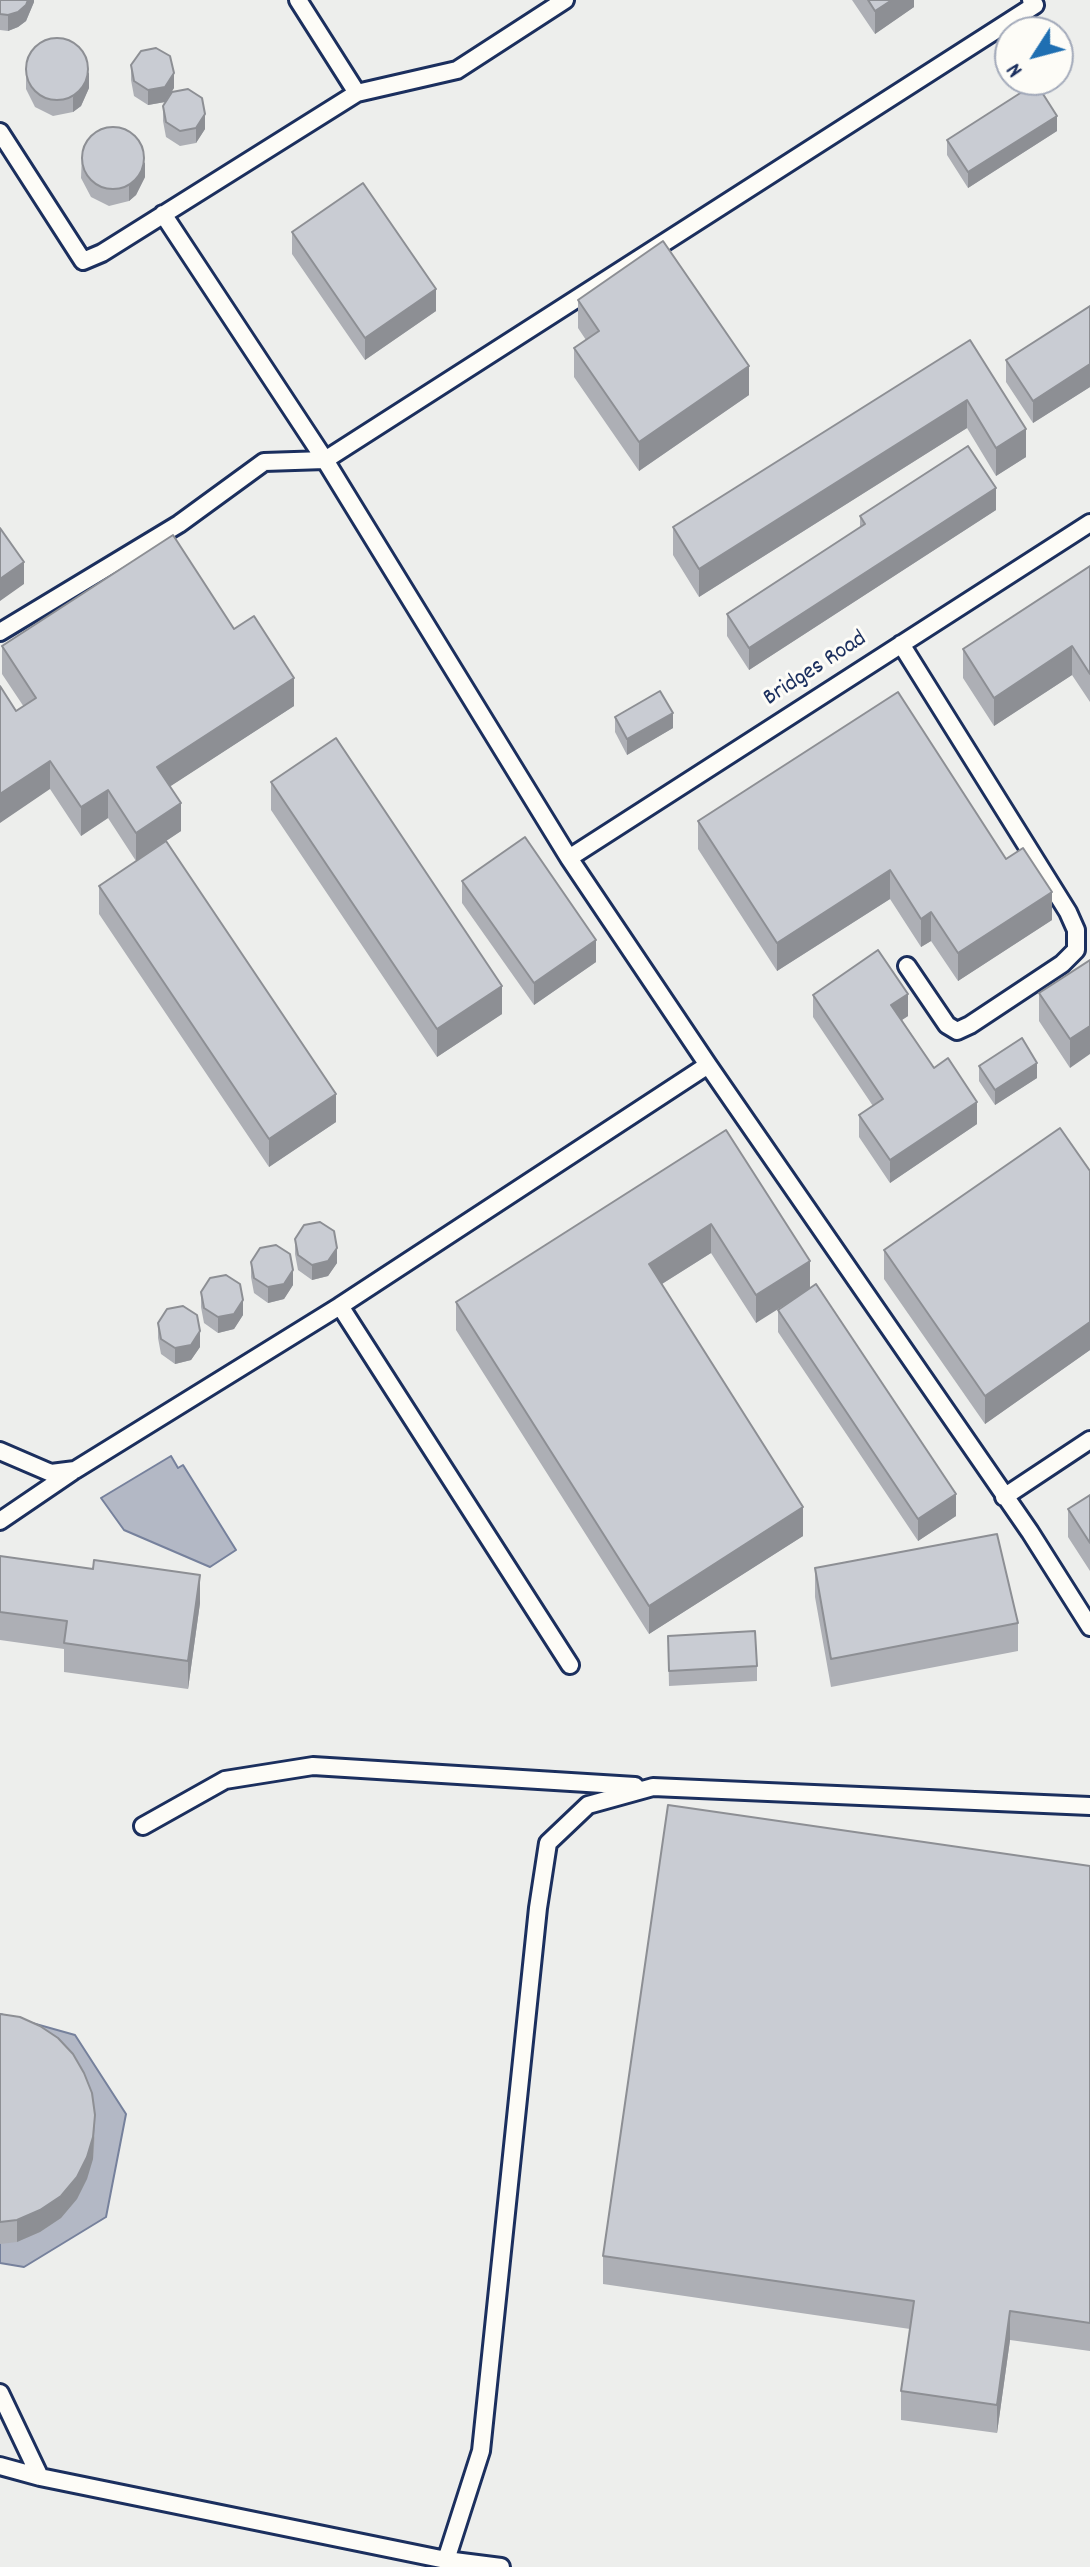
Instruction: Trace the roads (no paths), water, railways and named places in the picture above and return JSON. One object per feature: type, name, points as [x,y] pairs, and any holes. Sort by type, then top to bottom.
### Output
[{"type":"lane","points":[[298,0],[357,93]]},
{"type":"lane","points":[[0,132],[83,261],[102,253],[357,93],[457,70],[565,0]]},
{"type":"lane","points":[[0,632],[179,524],[264,462],[325,460],[1035,5],[1031,0]]},
{"type":"lane","points":[[163,214],[325,460],[569,858],[1030,1532],[1090,1627]]},
{"type":"lane","name":"Bridges Road","points":[[569,858],[1090,523]]},
{"type":"lane","points":[[901,644],[1068,912],[1076,930],[1076,950],[1062,964],[957,1031],[947,1025],[907,966]]},
{"type":"lane","points":[[0,1521],[75,1470],[340,1306],[708,1065]]},
{"type":"lane","points":[[340,1306],[570,1665]]},
{"type":"lane","points":[[1004,1497],[1090,1440]]},
{"type":"lane","points":[[0,1451],[51,1473],[75,1470]]},
{"type":"lane","points":[[143,1826],[225,1780],[313,1766],[653,1787],[1090,1806]]},
{"type":"lane","points":[[446,2560],[481,2451],[536,1923],[548,1843],[588,1805],[653,1787]]},
{"type":"lane","points":[[0,2393],[40,2477]]},
{"type":"lane","points":[[0,2466],[40,2477],[446,2560],[501,2567]]}]
